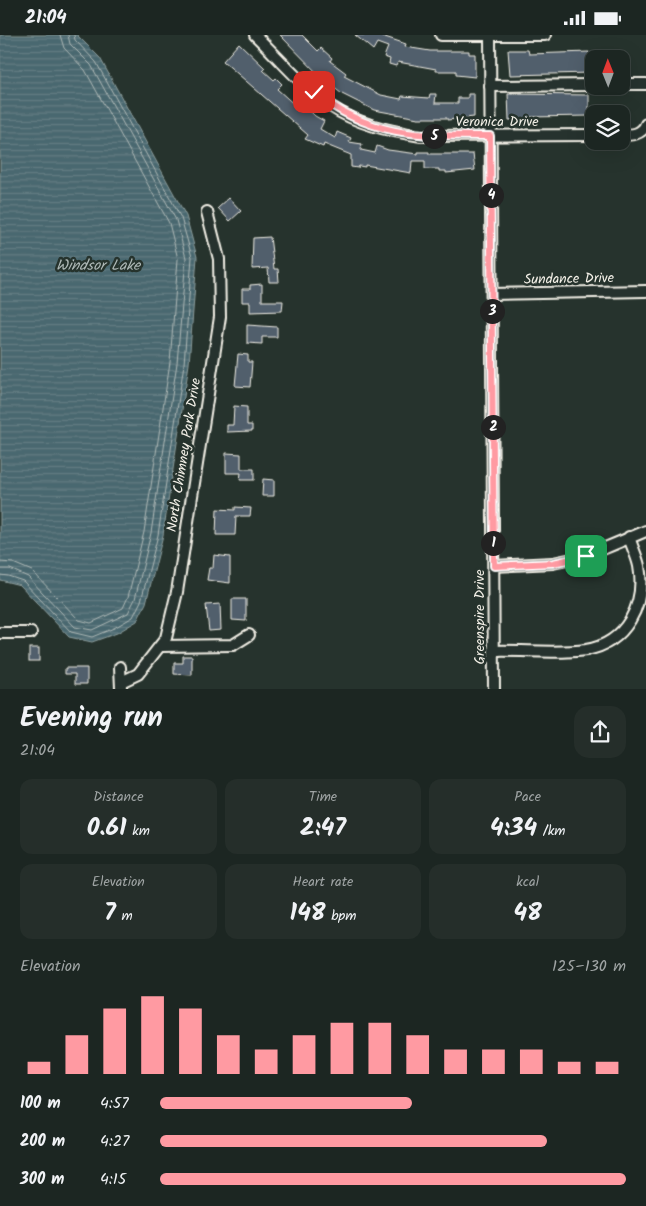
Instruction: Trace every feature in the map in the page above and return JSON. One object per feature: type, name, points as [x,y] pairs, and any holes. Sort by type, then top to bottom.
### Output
[{"type":"street","name":"Veronica Drive","points":[[255,35],[330,106],[368,125],[392,132],[420,136],[585,135]]},
{"type":"street","points":[[441,35],[545,35]]},
{"type":"street","name":"Greenspire Drive","points":[[490,35],[494,689]]},
{"type":"street","points":[[630,84],[646,84]]},
{"type":"street","points":[[490,86],[585,85]]},
{"type":"street","points":[[630,132],[644,128]]},
{"type":"street","name":"North Chimney Park Drive","points":[[121,685],[138,674],[161,646],[170,626],[177,592],[220,317],[219,259],[207,212]]},
{"type":"street","name":"Sundance Drive","points":[[492,294],[646,291]]},
{"type":"street","points":[[494,566],[553,563],[586,556],[646,531]]},
{"type":"street","points":[[494,651],[584,650],[612,641],[633,618],[637,602],[640,573],[629,537]]},
{"type":"street","points":[[0,633],[32,633]]},
{"type":"street","points":[[161,646],[232,645],[249,635]]},
{"type":"street","points":[[120,667],[121,685]]},
{"type":"water","name":"Windsor Lake","points":[[0,35],[77,35],[100,58],[186,216],[197,257],[189,364],[163,535],[146,603],[137,621],[117,633],[92,642],[69,637],[20,585],[0,580]]},
{"type":"building","points":[[280,35],[302,35],[318,51],[321,48],[332,58],[330,61],[346,73],[344,76],[381,95],[401,99],[402,96],[429,98],[430,94],[436,94],[435,103],[458,103],[458,98],[468,98],[468,94],[474,94],[474,117],[447,120],[447,118],[418,118],[374,110],[342,94],[322,78]]},
{"type":"building","points":[[355,35],[379,35],[406,44],[405,47],[430,51],[469,51],[469,54],[475,54],[475,77],[456,75],[456,71],[436,71],[436,69],[398,62],[396,66],[389,64],[390,59],[384,57],[388,47],[377,43],[373,50]]},
{"type":"building","points":[[239,43],[265,68],[263,70],[274,80],[276,78],[282,84],[277,89],[298,108],[302,103],[315,116],[324,121],[320,129],[335,138],[337,132],[351,138],[349,142],[362,144],[361,150],[375,153],[377,146],[388,150],[418,154],[418,152],[429,152],[429,154],[473,154],[475,170],[446,173],[446,171],[439,171],[439,169],[425,169],[425,161],[412,161],[411,173],[365,165],[365,167],[359,166],[358,168],[351,167],[351,155],[324,144],[323,147],[305,139],[308,135],[223,61]]},
{"type":"building","points":[[508,50],[528,50],[529,54],[585,52],[585,73],[510,75]]},
{"type":"building","points":[[508,94],[589,95],[589,105],[585,105],[585,116],[529,117],[529,119],[509,120]]},
{"type":"building","points":[[229,198],[241,211],[230,221],[218,208]]},
{"type":"building","points":[[270,237],[274,269],[278,269],[279,282],[269,282],[268,268],[252,269],[253,238]]},
{"type":"building","points":[[262,284],[262,301],[283,301],[282,311],[250,312],[250,302],[242,302],[242,289],[250,289],[250,285]]},
{"type":"building","points":[[247,325],[277,327],[277,337],[262,337],[262,344],[247,343]]},
{"type":"building","points":[[238,354],[248,355],[248,362],[252,362],[250,387],[235,386]]},
{"type":"building","points":[[234,406],[247,407],[247,425],[252,425],[252,431],[227,432],[227,425],[233,425]]},
{"type":"building","points":[[226,453],[241,454],[241,469],[254,469],[254,480],[240,480],[241,473],[226,473]]},
{"type":"building","points":[[263,479],[274,480],[274,496],[262,496]]},
{"type":"building","points":[[235,507],[251,508],[250,516],[236,516],[235,535],[216,535],[217,509],[235,510]]},
{"type":"building","points":[[214,555],[230,557],[230,583],[207,580],[209,568],[213,568]]},
{"type":"building","points":[[232,599],[246,599],[246,621],[232,620]]},
{"type":"building","points":[[220,604],[221,630],[209,631],[206,605]]},
{"type":"building","points":[[29,648],[39,648],[39,661],[29,661]]},
{"type":"building","points":[[183,656],[192,656],[192,675],[174,674],[174,663],[183,663]]},
{"type":"building","points":[[65,668],[87,668],[87,684],[75,684],[75,674],[65,674]]},
{"type":"route","points":[[314,92],[330,106],[351,117],[368,125],[392,132],[420,136],[490,136],[494,566],[536,565],[586,556]]}]
